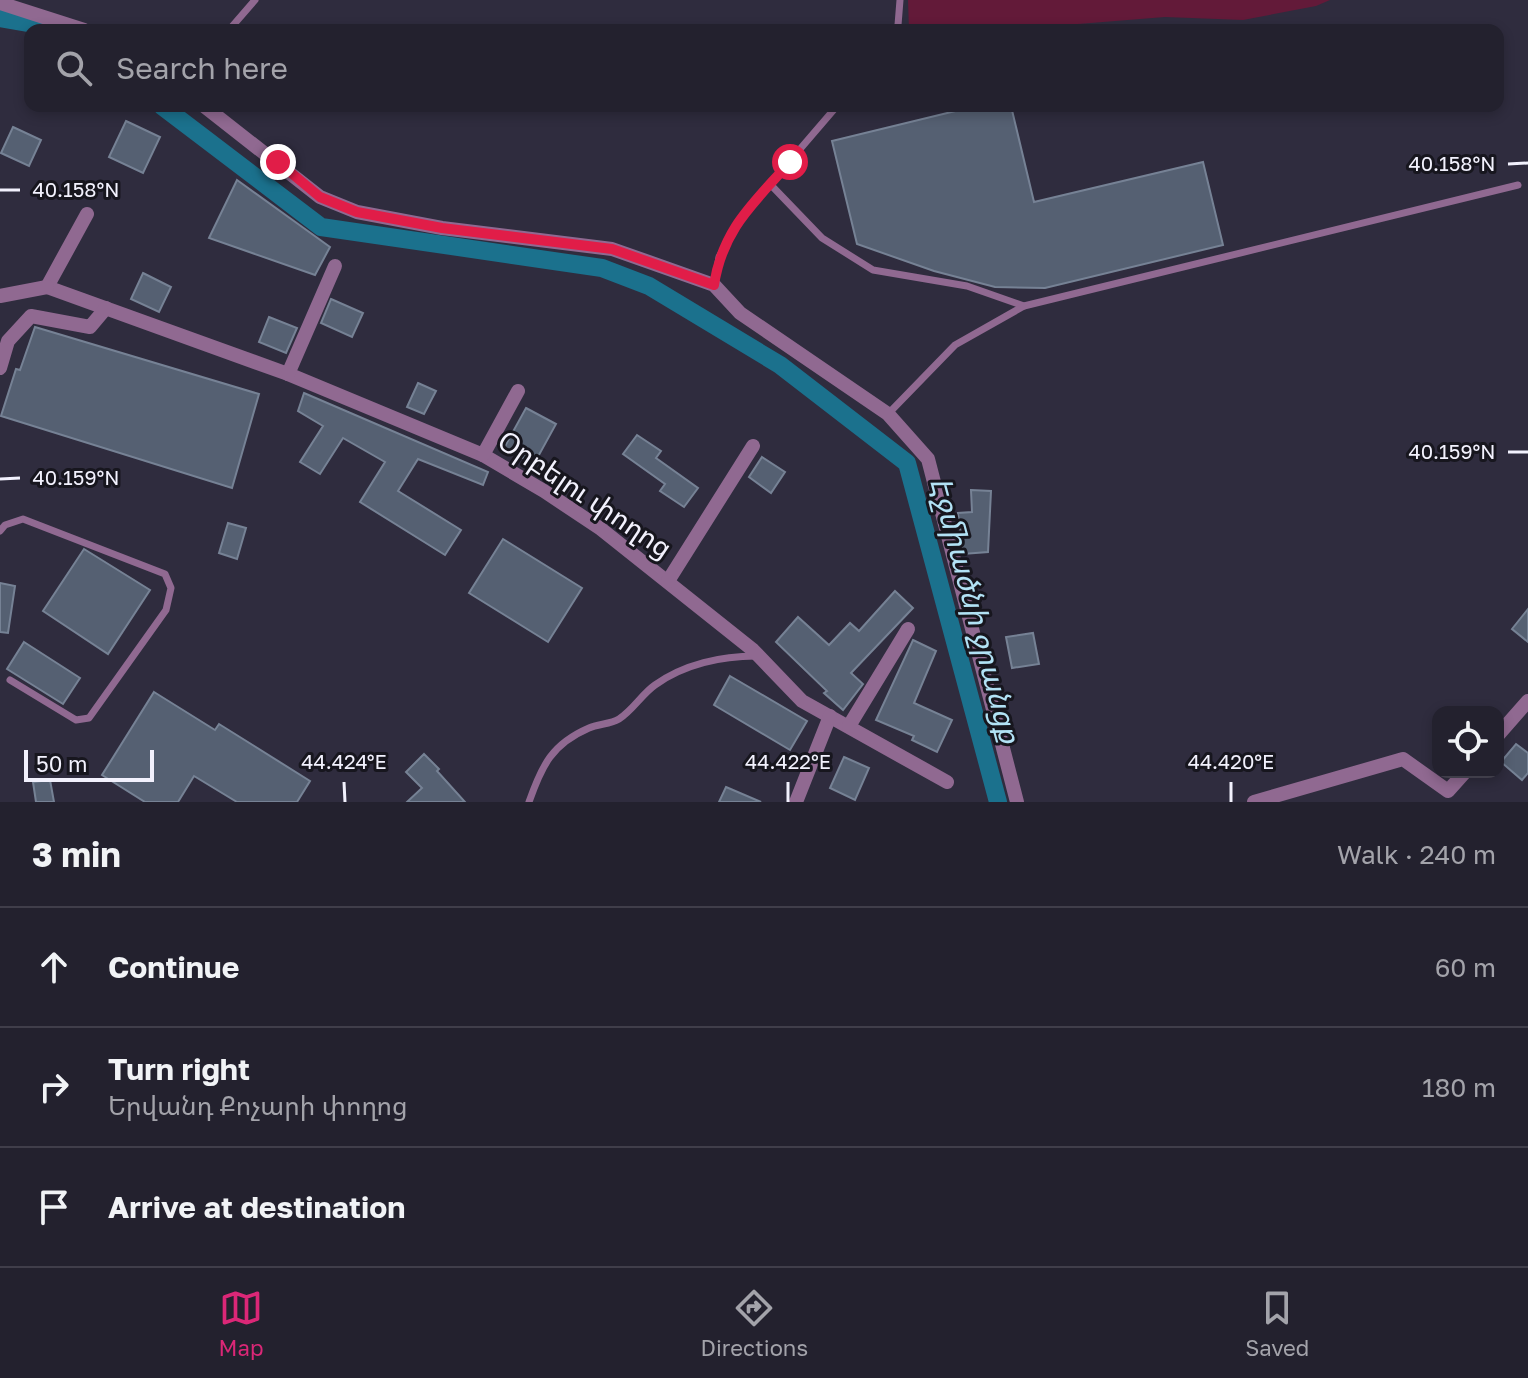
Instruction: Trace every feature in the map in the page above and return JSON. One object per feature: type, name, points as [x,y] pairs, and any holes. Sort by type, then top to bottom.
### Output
[{"type":"street","points":[[0,3],[65,24]]},
{"type":"street","points":[[212,112],[320,197],[357,212],[442,228],[612,249],[714,285],[740,313],[888,414],[928,459],[1017,802]]},
{"type":"street","points":[[0,296],[47,287],[87,214]]},
{"type":"street","points":[[288,374],[335,266]]},
{"type":"street","name":"Օրբելու փողոց","points":[[47,287],[288,374],[483,455],[601,529],[753,650],[802,701],[947,782]]},
{"type":"street","points":[[0,368],[8,341],[31,316],[90,327],[106,308]]},
{"type":"street","points":[[483,455],[518,391]]},
{"type":"street","points":[[668,581],[753,446]]},
{"type":"street","points":[[849,726],[908,629]]},
{"type":"street","points":[[1504,728],[1528,701]]},
{"type":"street","points":[[796,802],[830,716]]},
{"type":"street","points":[[1254,802],[1403,759],[1448,791],[1460,778]]},
{"type":"lane","points":[[234,24],[255,0]]},
{"type":"lane","points":[[898,24],[900,0]]},
{"type":"lane","points":[[714,285],[719,257],[740,219],[832,112]]},
{"type":"lane","points":[[770,184],[822,238],[873,270],[967,286],[1024,306]]},
{"type":"lane","points":[[888,414],[955,345],[1024,306],[1518,185]]},
{"type":"lane","points":[[0,531],[5,525],[23,519],[165,574],[171,588],[166,610],[89,718],[76,720],[10,680]]},
{"type":"lane","points":[[529,802],[540,771],[565,739],[593,726],[618,720],[656,684],[705,662],[735,656],[756,656]]},
{"type":"shaded area","points":[[908,0],[1330,0],[1316,6],[1243,20],[1165,17],[1077,24],[909,24]]},
{"type":"building","points":[[951,112],[1012,112],[1034,202],[1203,162],[1223,245],[1045,288],[995,287],[934,271],[857,244],[832,141]]},
{"type":"building","points":[[126,121],[160,137],[143,173],[109,157]]},
{"type":"building","points":[[13,127],[41,140],[29,166],[1,153]]},
{"type":"building","points":[[237,180],[330,247],[315,275],[209,238]]},
{"type":"building","points":[[143,273],[171,287],[159,312],[131,299]]},
{"type":"building","points":[[331,299],[363,313],[352,337],[321,323]]},
{"type":"building","points":[[269,317],[297,328],[286,353],[259,342]]},
{"type":"building","points":[[35,327],[259,394],[232,488],[1,416],[16,369],[20,370]]},
{"type":"building","points":[[418,383],[436,391],[424,414],[407,407]]},
{"type":"building","points":[[304,393],[488,472],[483,485],[418,459],[398,491],[461,530],[445,555],[360,502],[385,462],[343,438],[320,474],[300,462],[323,426],[298,411]]},
{"type":"building","points":[[526,408],[556,424],[534,464],[504,448]]},
{"type":"building","points":[[637,435],[661,451],[656,458],[698,488],[684,507],[660,491],[665,484],[623,454]]},
{"type":"building","points":[[762,457],[785,472],[771,493],[749,477]]},
{"type":"building","points":[[971,490],[991,491],[988,552],[963,554],[958,513],[972,512]]},
{"type":"building","points":[[228,523],[246,528],[237,559],[219,553]]},
{"type":"building","points":[[503,539],[582,588],[548,642],[469,593]]},
{"type":"building","points":[[84,549],[150,590],[108,654],[43,611]]},
{"type":"building","points":[[0,583],[15,586],[8,633],[0,632]]},
{"type":"building","points":[[895,591],[913,608],[851,673],[863,684],[843,710],[776,642],[798,617],[829,645],[850,623],[859,631]]},
{"type":"building","points":[[1528,609],[1528,642],[1512,629]]},
{"type":"building","points":[[1033,633],[1039,664],[1012,668],[1006,637]]},
{"type":"building","points":[[913,640],[936,651],[914,703],[952,720],[937,752],[912,740],[914,736],[876,720]]},
{"type":"building","points":[[24,642],[80,678],[63,704],[7,669]]},
{"type":"building","points":[[730,676],[807,721],[790,750],[714,705]]},
{"type":"building","points":[[154,692],[215,730],[219,724],[310,781],[297,802],[237,802],[194,776],[178,802],[145,802],[102,775]]},
{"type":"building","points":[[1516,744],[1528,753],[1528,773],[1522,780],[1504,765],[1504,758]]},
{"type":"building","points":[[424,754],[465,802],[407,802],[422,788],[406,772]]},
{"type":"building","points":[[844,757],[869,768],[855,800],[830,788]]},
{"type":"building","points":[[50,780],[54,802],[36,802],[33,782]]},
{"type":"building","points":[[726,787],[761,802],[719,802]]},
{"type":"waterway","name":"Էջմիածնի ջրանցք","points":[[0,18],[34,24]]},
{"type":"waterway","name":"Էջմիածնի ջրանցք","points":[[170,112],[321,227],[602,268],[649,286],[780,365],[907,463],[998,802]]},
{"type":"route","points":[[278,162],[320,197],[357,212],[442,228],[612,249],[714,285],[719,257],[740,219],[790,162]]}]
